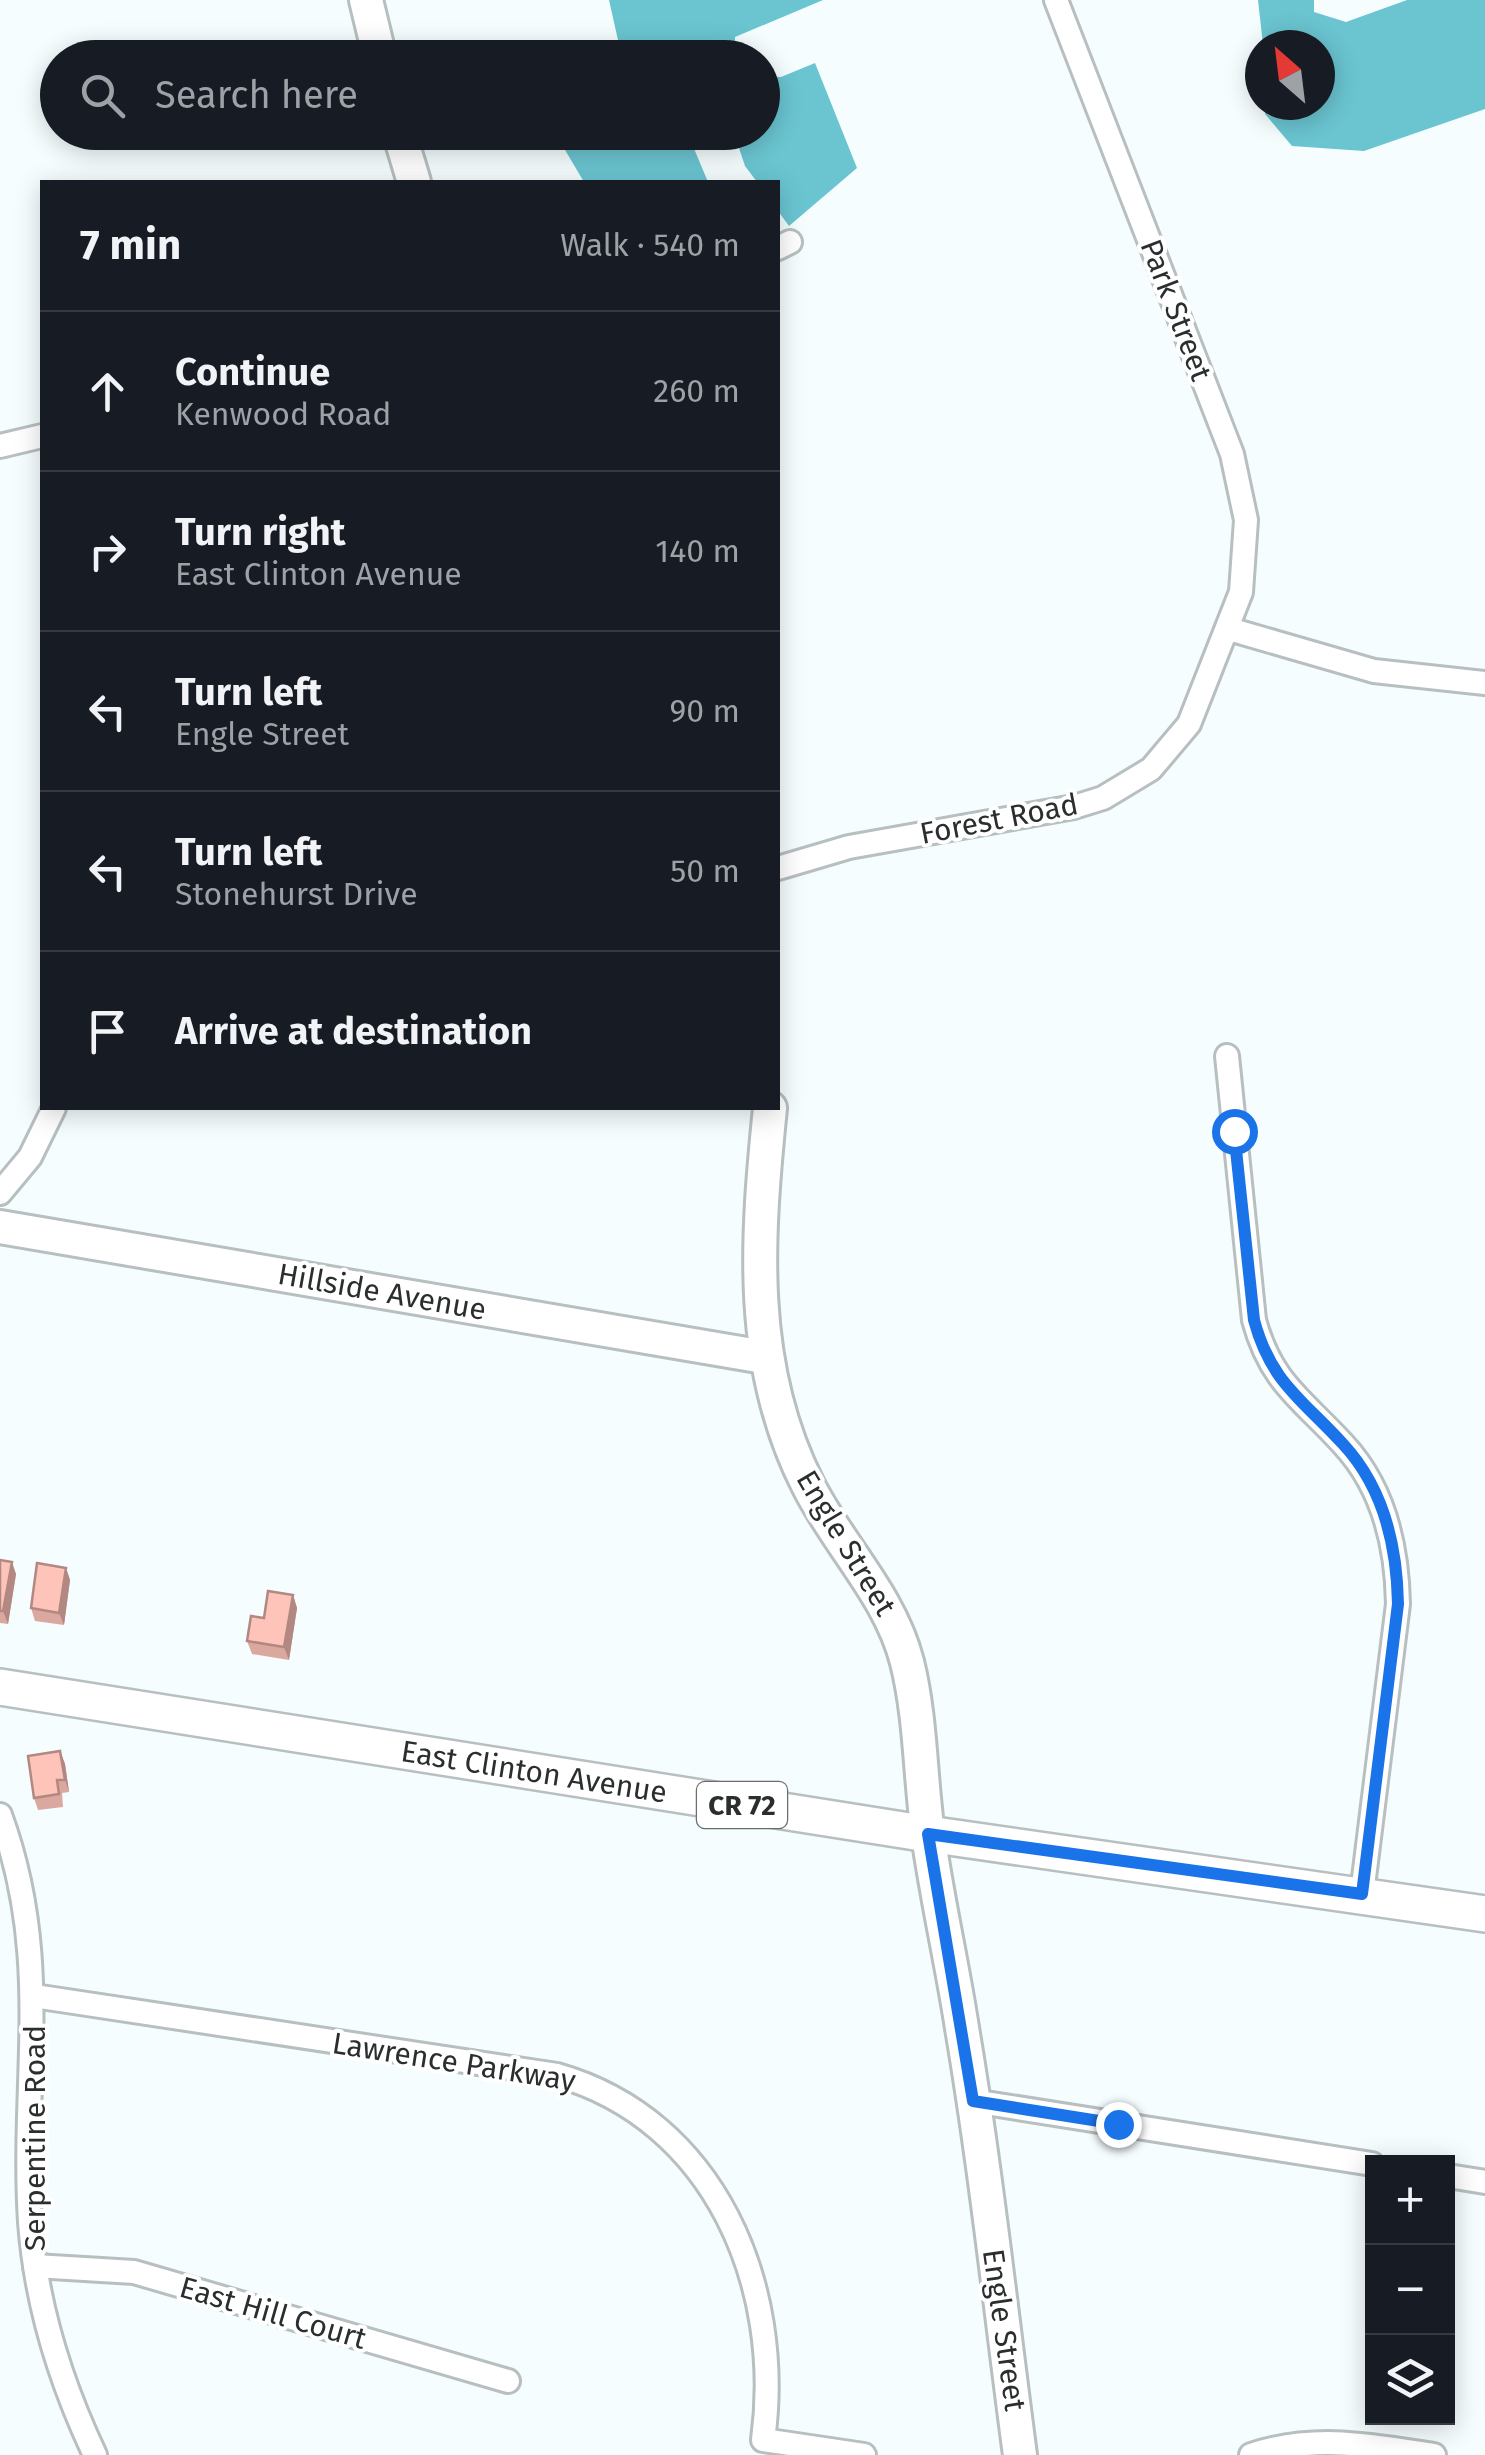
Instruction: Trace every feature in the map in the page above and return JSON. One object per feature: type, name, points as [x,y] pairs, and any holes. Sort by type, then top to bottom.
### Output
[{"type":"main road","name":"East Clinton Avenue","points":[[0,1687],[928,1834],[1485,1914]]},
{"type":"street","points":[[366,0],[376,40]]},
{"type":"street","name":"Park Street","points":[[1056,0],[1242,487],[1246,554],[1229,629]]},
{"type":"street","points":[[404,150],[413,180]]},
{"type":"street","points":[[0,446],[40,436]]},
{"type":"street","points":[[1229,629],[1374,670],[1485,682]]},
{"type":"street","name":"Forest Road","points":[[780,867],[849,848],[1074,808],[1131,784],[1171,749],[1189,724],[1229,629]]},
{"type":"street","points":[[1227,1056],[1254,1320],[1262,1349],[1292,1396],[1346,1447],[1364,1472],[1391,1533],[1397,1568],[1398,1604],[1362,1894]]},
{"type":"street","points":[[0,1192],[30,1157],[53,1110]]},
{"type":"street","name":"Engle Street","points":[[770,1110],[758,1264],[764,1356],[787,1436],[806,1482],[899,1634],[918,1728],[928,1834],[973,2101],[1020,2455]]},
{"type":"street","name":"Hillside Avenue","points":[[0,1228],[764,1356]]},
{"type":"street","name":"Serpentine Road","points":[[0,1815],[19,1880],[34,1996],[30,2182],[35,2266],[54,2356],[95,2455]]},
{"type":"street","name":"Lawrence Parkway","points":[[34,1996],[557,2076],[620,2098],[670,2138],[701,2176],[740,2246],[764,2329],[768,2404],[763,2440],[864,2455]]},
{"type":"street","points":[[973,2101],[1365,2163]]},
{"type":"street","points":[[1455,2177],[1485,2182]]},
{"type":"street","name":"East Hill Court","points":[[35,2266],[134,2272],[508,2381]]},
{"type":"street","points":[[1250,2455],[1322,2440],[1356,2449],[1434,2455]]},
{"type":"shaded area","points":[[609,0],[823,0],[735,40],[618,40]]},
{"type":"shaded area","points":[[1258,0],[1314,0],[1314,12],[1346,22],[1407,0],[1485,0],[1485,109],[1364,151],[1292,146],[1270,120],[1335,120],[1335,30],[1261,30]]},
{"type":"shaded area","points":[[815,63],[857,168],[789,226],[780,214],[780,180],[756,180],[740,150],[780,150],[781,77]]},
{"type":"shaded area","points":[[565,150],[695,150],[707,180],[583,180]]},
{"type":"building","points":[[0,1560],[12,1562],[3,1611],[0,1611]]},
{"type":"building","points":[[37,1563],[66,1568],[59,1613],[31,1608]]},
{"type":"building","points":[[268,1591],[293,1595],[284,1647],[247,1641],[251,1616],[264,1618]]},
{"type":"building","points":[[60,1751],[65,1780],[57,1780],[59,1794],[34,1798],[28,1756]]},
{"type":"route","points":[[1118,2124],[973,2101],[928,1834],[1362,1894],[1398,1604],[1397,1568],[1391,1533],[1364,1472],[1346,1447],[1292,1396],[1262,1349],[1254,1320],[1234,1131]]}]
